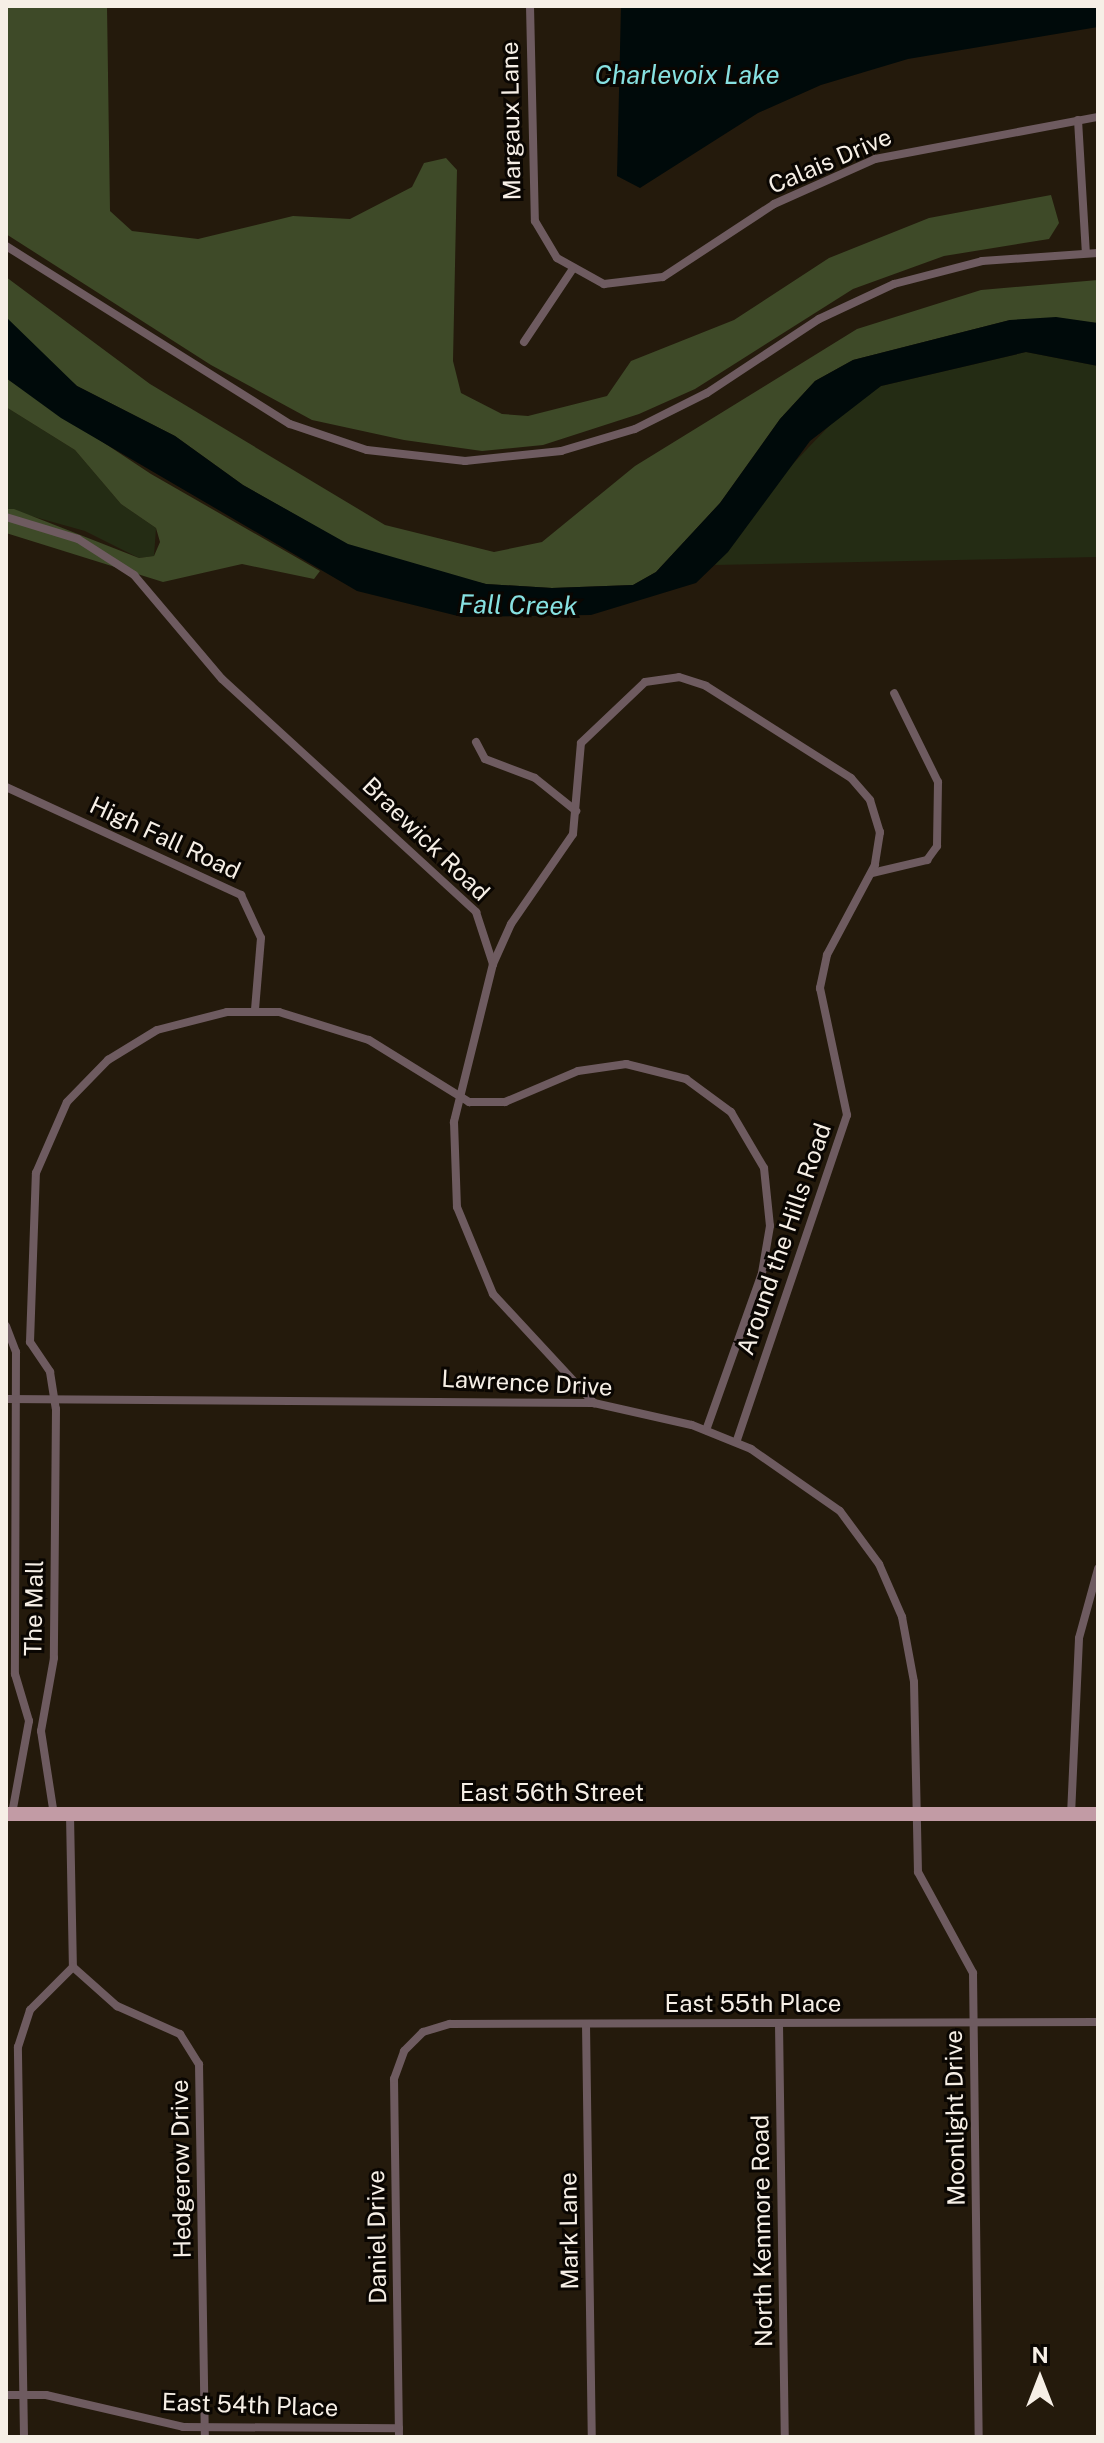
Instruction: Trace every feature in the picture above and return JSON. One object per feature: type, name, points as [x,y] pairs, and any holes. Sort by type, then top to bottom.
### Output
[{"type":"main road","name":"East 56th Street","points":[[9,1814],[1098,1814]]},
{"type":"street","name":"Margaux Lane","points":[[530,6],[532,205],[545,242],[572,270]]},
{"type":"street","name":"Calais Drive","points":[[572,270],[616,285],[654,281],[774,204],[854,167],[940,142],[1098,117]]},
{"type":"street","points":[[1078,120],[1086,253]]},
{"type":"street","points":[[6,246],[280,419],[367,450],[465,461],[575,448],[657,420],[819,319],[894,284],[982,261],[1098,253]]},
{"type":"street","points":[[524,342],[572,270]]},
{"type":"street","name":"Braewick Road","points":[[6,517],[78,539],[142,582],[222,679],[467,901],[483,925],[493,964],[458,1098],[452,1179],[471,1252],[508,1314],[594,1403]]},
{"type":"street","name":"Around the Hills Road","points":[[493,964],[511,924],[571,841],[584,737],[637,686],[688,679],[858,785],[878,823],[872,873],[821,978],[822,1016],[847,1090],[846,1119],[736,1442]]},
{"type":"street","points":[[872,873],[927,860],[937,846],[938,782],[894,693]]},
{"type":"street","points":[[476,742],[485,759],[535,778],[576,811]]},
{"type":"street","name":"High Fall Road","points":[[6,787],[234,889],[260,932],[255,1010]]},
{"type":"street","points":[[6,1326],[15,1345],[30,1342],[35,1178],[59,1113],[97,1069],[146,1036],[203,1015],[255,1010],[352,1032],[458,1098],[505,1102],[587,1068],[636,1065],[702,1089],[746,1130],[768,1187],[768,1245],[706,1430]]},
{"type":"street","name":"The Mall","points":[[30,1342],[47,1364],[55,1398],[54,1658],[41,1727],[54,1815]]},
{"type":"street","name":"The Mall","points":[[9,1814],[26,1754],[28,1727],[15,1674],[11,1399],[15,1345]]},
{"type":"street","name":"Lawrence Drive","points":[[11,1399],[594,1403],[706,1430],[736,1442],[826,1498],[888,1581],[913,1668],[914,1814]]},
{"type":"street","points":[[1071,1815],[1080,1629],[1098,1569]]},
{"type":"street","points":[[28,1727],[41,1727]]},
{"type":"street","points":[[26,1754],[44,1754]]},
{"type":"street","name":"Moonlight Drive","points":[[914,1814],[922,1885],[969,1958],[974,2024],[979,2437]]},
{"type":"street","points":[[24,2437],[18,2047],[33,2006],[73,1967],[70,1815]]},
{"type":"street","name":"Hedgerow Drive","points":[[73,1967],[117,2006],[180,2034],[199,2064],[205,2432]]},
{"type":"street","name":"East 55th Place","points":[[413,2041],[450,2024],[1098,2022]]},
{"type":"street","name":"Mark Lane","points":[[586,2024],[592,2437]]},
{"type":"street","name":"North Kenmore Road","points":[[779,2024],[785,2437]]},
{"type":"street","name":"Daniel Drive","points":[[399,2432],[394,2079],[413,2041]]},
{"type":"street","name":"East 54th Place","points":[[6,2395],[23,2395],[205,2432],[399,2432]]},
{"type":"green space","points":[[6,6],[107,6],[110,211],[132,231],[198,239],[293,216],[350,219],[412,187],[424,163],[446,158],[457,170],[453,361],[461,393],[502,414],[528,416],[607,396],[631,361],[734,320],[829,258],[929,218],[1051,195],[1059,223],[1049,239],[944,256],[853,289],[695,389],[639,414],[543,445],[482,451],[404,440],[312,420],[211,365],[6,234]]},
{"type":"green space","points":[[6,277],[150,384],[385,525],[494,552],[542,542],[635,466],[857,329],[981,290],[1098,280],[1098,323],[1010,320],[853,360],[815,381],[780,419],[720,503],[656,572],[633,585],[552,588],[486,584],[422,569],[348,545],[243,485],[175,436],[77,386],[19,337],[6,317]]},
{"type":"green space","points":[[1026,352],[1098,366],[1098,557],[715,565],[767,491],[850,404],[881,386]]},
{"type":"green space","points":[[6,378],[151,474],[320,571],[314,579],[242,564],[163,582],[6,533],[6,509],[14,509],[139,558],[154,556],[160,542],[156,528],[121,504],[75,450],[6,407]]},
{"type":"green space","points":[[6,407],[75,450],[121,504],[156,528],[154,556],[139,558],[85,531],[6,509]]},
{"type":"water","name":"Charlevoix Lake","points":[[621,6],[1098,6],[1098,27],[908,59],[821,85],[758,113],[640,188],[617,176]]},
{"type":"water","name":"Fall Creek","points":[[6,317],[77,386],[175,436],[243,485],[348,544],[486,584],[552,588],[633,585],[656,572],[720,503],[780,419],[815,381],[853,360],[1010,320],[1056,317],[1098,323],[1098,366],[1026,352],[881,386],[810,441],[728,552],[696,583],[591,615],[462,617],[357,591],[61,418],[6,378]]}]
